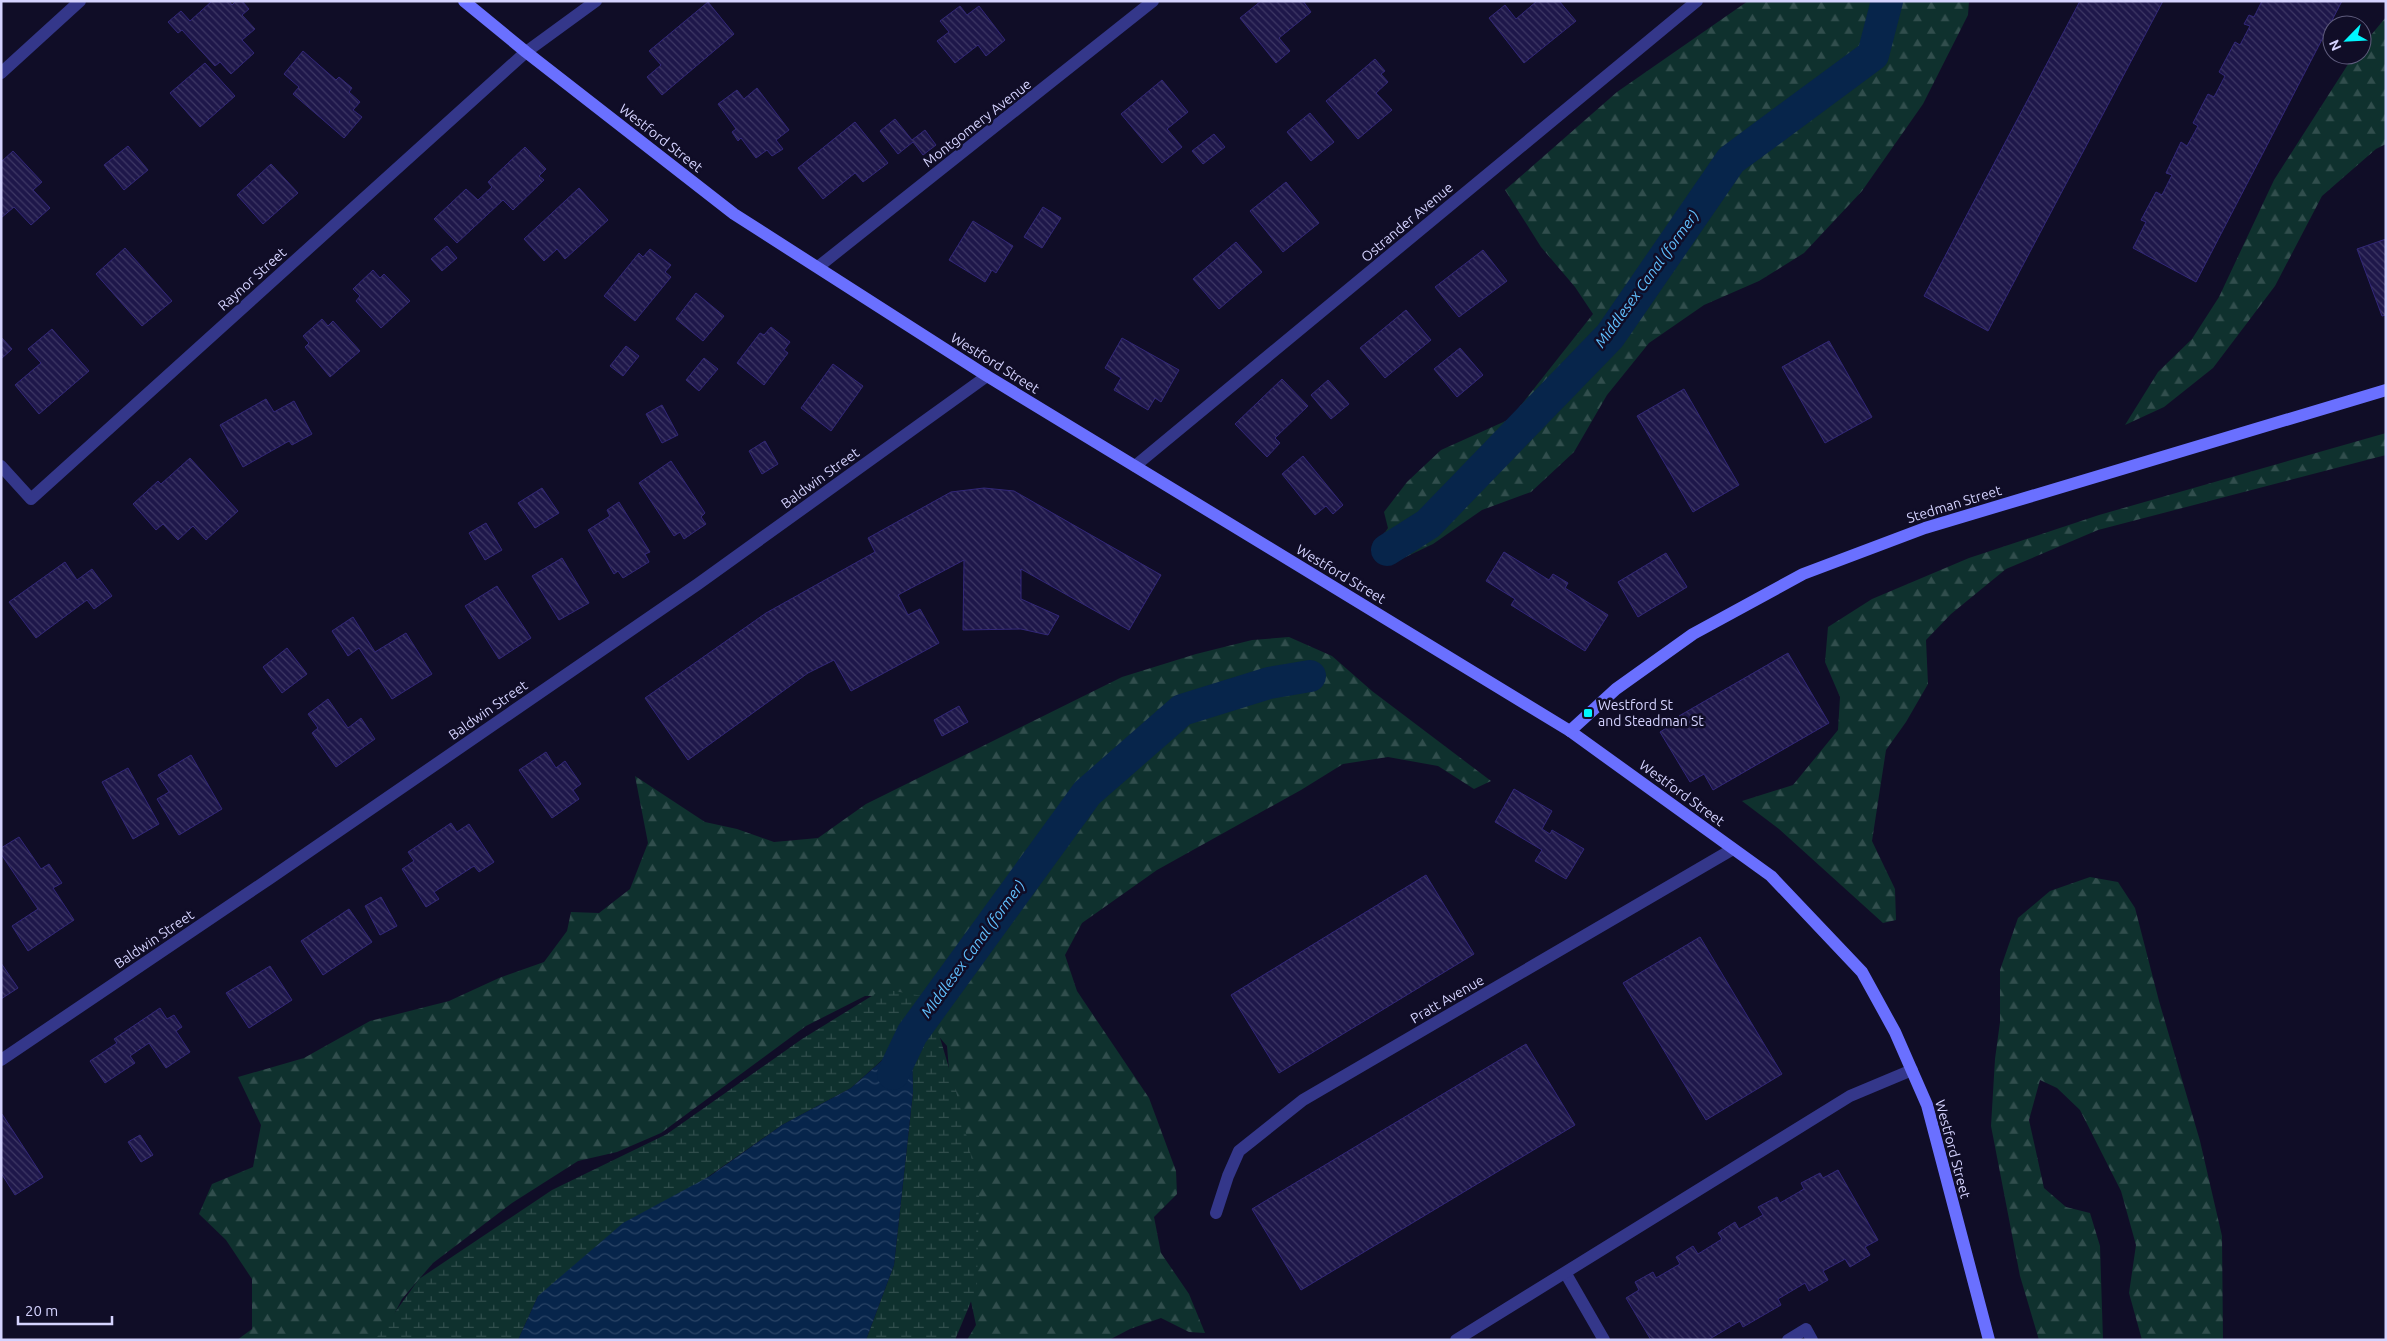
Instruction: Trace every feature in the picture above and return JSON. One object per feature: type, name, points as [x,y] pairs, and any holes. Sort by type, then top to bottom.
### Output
[{"type":"main road","name":"Westford Street","points":[[464,1],[526,52],[734,214],[987,376],[1570,731],[1771,876],[1862,972],[1895,1032],[1928,1105],[1989,1340]]},
{"type":"main road","name":"Stedman Street","points":[[1570,731],[1616,689],[1693,634],[1804,574],[1925,528],[2386,390]]},
{"type":"street","points":[[1,73],[80,1]]},
{"type":"street","points":[[526,52],[596,1]]},
{"type":"street","name":"Montgomery Avenue","points":[[818,268],[1153,1]]},
{"type":"street","name":"Ostrander Avenue","points":[[1135,466],[1697,1]]},
{"type":"street","name":"Raynor Street","points":[[1,466],[31,499],[526,52]]},
{"type":"street","name":"Baldwin Street","points":[[1,1060],[269,879],[698,584],[987,376]]},
{"type":"street","name":"Pratt Avenue","points":[[1216,1213],[1228,1176],[1239,1151],[1303,1100],[1733,849]]},
{"type":"street","points":[[1456,1340],[1566,1274],[1850,1096],[1912,1070]]},
{"type":"street","points":[[1566,1274],[1604,1340]]},
{"type":"street","points":[[1788,1340],[1806,1329],[1812,1340]]},
{"type":"green space","points":[[1748,1],[1969,1],[1968,15],[1923,104],[1862,191],[1804,253],[1759,281],[1704,305],[1649,343],[1607,395],[1574,452],[1531,492],[1482,510],[1433,544],[1391,564],[1378,542],[1388,528],[1384,512],[1407,482],[1441,450],[1510,419],[1593,314],[1575,287],[1541,247],[1505,190],[1617,92]]},
{"type":"green space","points":[[2386,17],[2386,144],[2376,149],[2322,196],[2275,286],[2213,368],[2164,407],[2125,425],[2158,372],[2192,339],[2219,297],[2274,180],[2348,65],[2372,65],[2372,34]]},
{"type":"green space","points":[[2386,433],[2386,455],[2098,530],[2006,569],[1951,614],[1926,640],[1928,684],[1906,722],[1886,750],[1872,841],[1895,889],[1896,920],[1883,923],[1779,829],[1742,801],[1793,785],[1838,730],[1840,697],[1825,662],[1828,627],[1872,599],[1969,558],[2099,515]]},
{"type":"green space","points":[[1289,637],[1332,656],[1372,691],[1491,781],[1474,789],[1438,766],[1388,757],[1343,764],[1301,790],[1157,870],[1082,923],[1065,955],[1077,991],[1149,1098],[1176,1171],[1177,1194],[1154,1217],[1161,1253],[1189,1294],[1205,1333],[1189,1332],[1161,1318],[1130,1329],[1109,1340],[967,1340],[976,1325],[966,1278],[947,1046],[930,1026],[895,996],[865,996],[806,1026],[661,1133],[617,1152],[578,1161],[512,1203],[433,1263],[402,1299],[381,1340],[237,1340],[252,1329],[252,1279],[226,1240],[199,1214],[212,1184],[253,1167],[261,1125],[238,1077],[304,1058],[370,1021],[449,1001],[499,978],[544,962],[567,931],[571,912],[599,913],[630,889],[648,843],[635,776],[705,822],[737,829],[774,842],[818,838],[866,804],[1122,677],[1196,654],[1252,640]]},
{"type":"green space","points":[[2090,877],[2118,882],[2135,908],[2159,1001],[2200,1141],[2222,1236],[2223,1340],[2142,1340],[2129,1293],[2136,1245],[2121,1191],[2080,1110],[2057,1088],[2040,1080],[2029,1120],[2044,1188],[2066,1207],[2090,1213],[2100,1246],[2103,1340],[2039,1340],[2020,1276],[1991,1126],[1995,1059],[2000,1022],[2000,970],[2018,918],[2050,891]]},
{"type":"green space","points":[[883,989],[928,997],[959,1102],[979,1192],[977,1287],[955,1340],[866,1340],[894,1265],[913,1092],[911,1034],[851,1088],[782,1125],[538,1296],[518,1340],[375,1340],[419,1279],[552,1190],[667,1134],[802,1039]]},
{"type":"water","points":[[912,1034],[913,1092],[894,1265],[866,1340],[518,1340],[538,1296],[623,1223],[710,1176],[782,1125],[851,1088]]},
{"type":"building","points":[[212,1],[229,1],[232,5],[236,1],[242,1],[249,9],[242,15],[255,29],[242,40],[254,53],[231,74],[220,62],[215,66],[182,30],[178,33],[168,22],[181,11],[190,21]]},
{"type":"building","points":[[1261,1],[1303,1],[1311,12],[1279,38],[1290,51],[1276,63],[1240,18]]},
{"type":"building","points":[[1537,1],[1559,1],[1576,21],[1524,63],[1489,18],[1505,5],[1516,19]]},
{"type":"building","points":[[2080,1],[2163,1],[1988,331],[1924,296]]},
{"type":"building","points":[[2262,1],[2342,1],[2335,15],[2322,15],[2322,39],[2196,282],[2133,248],[2146,222],[2141,220],[2156,192],[2162,195],[2172,175],[2166,173],[2181,142],[2187,146],[2198,126],[2193,123],[2208,94],[2214,97],[2225,76],[2219,72],[2235,42],[2240,45],[2250,26],[2244,24],[2249,15],[2254,17]]},
{"type":"building","points":[[708,2],[734,34],[662,95],[647,77],[661,65],[649,51]]},
{"type":"building","points":[[960,6],[967,15],[979,6],[1005,40],[986,56],[978,45],[955,63],[937,41],[949,32],[940,21]]},
{"type":"building","points":[[303,51],[336,80],[339,77],[352,88],[349,92],[360,102],[353,110],[362,117],[344,138],[293,94],[299,87],[284,74]]},
{"type":"building","points":[[1375,59],[1385,71],[1381,74],[1388,82],[1376,93],[1392,110],[1358,139],[1326,101]]},
{"type":"building","points":[[205,63],[235,96],[200,127],[170,93]]},
{"type":"building","points":[[1162,80],[1188,112],[1167,129],[1182,147],[1162,163],[1121,114]]},
{"type":"building","points":[[757,88],[789,130],[776,140],[783,149],[772,156],[767,150],[756,158],[741,138],[738,141],[732,132],[736,129],[718,104],[737,90],[744,99]]},
{"type":"building","points":[[1310,113],[1334,142],[1311,161],[1287,132]]},
{"type":"building","points":[[895,119],[912,140],[925,130],[936,145],[923,155],[913,142],[898,154],[880,131]]},
{"type":"building","points":[[855,122],[888,163],[863,182],[855,173],[823,199],[798,168]]},
{"type":"building","points":[[1214,134],[1225,147],[1203,164],[1192,151]]},
{"type":"building","points":[[128,146],[148,170],[124,190],[104,165]]},
{"type":"building","points":[[525,147],[546,169],[539,176],[544,180],[513,210],[503,200],[457,243],[434,219],[466,189],[478,200],[492,187],[488,182]]},
{"type":"building","points":[[13,151],[42,182],[33,190],[50,208],[31,225],[14,207],[1,218],[1,162]]},
{"type":"building","points":[[271,164],[298,193],[263,224],[237,195]]},
{"type":"building","points":[[1286,182],[1319,223],[1283,252],[1250,211]]},
{"type":"building","points":[[579,188],[608,220],[565,259],[557,249],[544,261],[524,239]]},
{"type":"building","points":[[1043,207],[1061,218],[1042,248],[1024,237]]},
{"type":"building","points":[[973,221],[1013,246],[996,273],[992,270],[985,282],[949,260]]},
{"type":"building","points":[[2386,239],[2386,315],[2382,316],[2357,249]]},
{"type":"building","points":[[1236,242],[1262,272],[1219,309],[1193,279]]},
{"type":"building","points":[[447,246],[457,258],[442,271],[431,259]]},
{"type":"building","points":[[125,248],[172,301],[142,326],[96,274]]},
{"type":"building","points":[[650,249],[671,265],[665,272],[671,277],[635,321],[604,296],[639,253],[643,257]]},
{"type":"building","points":[[1483,250],[1507,281],[1459,317],[1435,287]]},
{"type":"building","points":[[373,270],[380,278],[384,274],[410,301],[381,328],[356,301],[360,296],[353,289]]},
{"type":"building","points":[[696,293],[724,316],[703,341],[676,319]]},
{"type":"building","points":[[1406,310],[1431,340],[1385,378],[1360,348]]},
{"type":"building","points":[[322,319],[328,326],[333,321],[360,351],[330,377],[305,347],[309,343],[303,336]]},
{"type":"building","points":[[771,327],[790,342],[784,350],[788,353],[764,385],[737,363],[760,333],[764,335]]},
{"type":"building","points":[[52,329],[89,371],[39,414],[15,385],[41,363],[28,349]]},
{"type":"building","points":[[1,337],[12,349],[1,359]]},
{"type":"building","points":[[1122,338],[1179,370],[1161,402],[1155,398],[1148,410],[1114,390],[1121,378],[1105,368]]},
{"type":"building","points":[[1829,341],[1872,417],[1825,443],[1782,367]]},
{"type":"building","points":[[626,346],[639,356],[623,376],[610,366]]},
{"type":"building","points":[[1460,348],[1483,375],[1457,397],[1434,369]]},
{"type":"building","points":[[704,358],[718,369],[699,391],[686,380]]},
{"type":"building","points":[[833,364],[863,386],[831,431],[801,408]]},
{"type":"building","points":[[1282,379],[1308,406],[1275,438],[1280,443],[1267,457],[1235,424]]},
{"type":"building","points":[[1328,380],[1349,404],[1331,419],[1311,395]]},
{"type":"building","points":[[1684,389],[1739,485],[1693,512],[1637,416]]},
{"type":"building","points":[[266,399],[274,412],[294,401],[312,434],[292,445],[289,441],[243,467],[220,425]]},
{"type":"building","points":[[662,405],[678,435],[662,443],[646,414]]},
{"type":"building","points":[[765,441],[778,464],[762,474],[749,451]]},
{"type":"building","points":[[1303,456],[1343,505],[1333,514],[1326,506],[1315,515],[1282,474]]},
{"type":"building","points":[[190,458],[238,511],[206,540],[193,526],[178,540],[163,524],[156,530],[133,504],[158,481],[161,484]]},
{"type":"building","points":[[671,461],[705,513],[701,517],[706,524],[684,539],[680,532],[674,536],[639,483]]},
{"type":"building","points":[[542,488],[559,513],[535,528],[518,503]]},
{"type":"building","points":[[984,488],[1014,491],[1161,575],[1129,630],[1021,569],[1021,599],[1059,616],[1048,635],[1021,629],[963,630],[964,560],[898,595],[908,615],[920,609],[939,643],[851,691],[834,660],[808,673],[688,760],[645,698],[766,613],[875,552],[868,538],[951,492]]},
{"type":"building","points":[[619,502],[650,552],[645,554],[649,562],[623,578],[618,571],[614,574],[588,530],[610,516],[607,510]]},
{"type":"building","points":[[486,523],[502,550],[485,560],[469,533]]},
{"type":"building","points":[[1504,552],[1549,580],[1553,574],[1568,583],[1565,588],[1608,615],[1585,651],[1511,605],[1515,599],[1486,581]]},
{"type":"building","points":[[1666,553],[1687,587],[1638,617],[1618,582]]},
{"type":"building","points":[[562,558],[589,603],[559,620],[532,576]]},
{"type":"building","points":[[65,562],[77,580],[92,569],[112,596],[94,609],[87,600],[36,638],[9,602]]},
{"type":"building","points":[[497,586],[531,638],[499,659],[465,606]]},
{"type":"building","points":[[353,617],[375,652],[406,633],[432,674],[392,699],[359,648],[348,656],[332,631]]},
{"type":"building","points":[[287,648],[307,674],[282,693],[263,667]]},
{"type":"building","points":[[1788,653],[1829,723],[1713,790],[1704,774],[1690,782],[1660,732],[1681,719],[1679,716]]},
{"type":"building","points":[[328,699],[348,728],[361,718],[375,739],[336,767],[312,733],[318,728],[308,714]]},
{"type":"building","points":[[959,706],[968,722],[942,736],[934,720]]},
{"type":"building","points":[[546,752],[556,768],[565,761],[581,784],[573,790],[579,799],[552,818],[519,770]]},
{"type":"building","points":[[191,755],[222,809],[179,835],[157,799],[169,792],[158,775]]},
{"type":"building","points":[[128,768],[159,824],[133,839],[102,782]]},
{"type":"building","points":[[1514,789],[1552,811],[1542,829],[1550,834],[1552,830],[1584,849],[1566,879],[1535,861],[1542,850],[1495,822]]},
{"type":"building","points":[[451,823],[457,832],[469,824],[494,862],[479,872],[474,866],[434,892],[439,899],[426,907],[402,869],[414,861],[408,852]]},
{"type":"building","points":[[19,837],[41,869],[49,864],[62,883],[53,888],[74,920],[28,951],[12,926],[38,909],[1,854],[1,848]]},
{"type":"building","points":[[1426,875],[1474,954],[1279,1073],[1231,995]]},
{"type":"building","points":[[381,897],[397,926],[380,935],[365,906]]},
{"type":"building","points":[[349,909],[372,942],[323,975],[301,941]]},
{"type":"building","points":[[1700,937],[1782,1074],[1706,1120],[1623,983]]},
{"type":"building","points":[[1,963],[18,988],[1,999]]},
{"type":"building","points":[[270,966],[292,1000],[249,1028],[226,993]]},
{"type":"building","points":[[160,1008],[167,1019],[174,1015],[182,1027],[176,1031],[190,1052],[166,1068],[149,1043],[130,1056],[135,1063],[105,1083],[90,1061],[117,1043],[114,1039]]},
{"type":"building","points":[[1526,1044],[1575,1125],[1301,1290],[1252,1209]]},
{"type":"building","points":[[2,1114],[43,1177],[15,1195],[1,1173]]},
{"type":"building","points":[[140,1135],[153,1155],[141,1162],[128,1142]]},
{"type":"building","points":[[1838,1170],[1878,1240],[1865,1247],[1870,1255],[1850,1267],[1845,1259],[1823,1271],[1828,1280],[1809,1291],[1805,1283],[1778,1299],[1781,1305],[1743,1327],[1740,1321],[1708,1340],[1651,1340],[1626,1298],[1639,1290],[1635,1282],[1653,1272],[1656,1278],[1680,1264],[1676,1257],[1693,1246],[1698,1254],[1722,1239],[1718,1233],[1735,1222],[1739,1229],[1763,1215],[1758,1207],[1777,1197],[1780,1203],[1804,1189],[1801,1183],[1820,1173],[1823,1178]]},
{"type":"waterway","name":"Middlesex Canal (former)","points":[[1387,550],[1428,524],[1610,336],[1731,160],[1873,55],[1887,1]]},
{"type":"waterway","name":"MIddlesex Canal (former)","points":[[893,1074],[912,1034],[1087,793],[1182,710],[1269,683],[1310,676]]},
{"type":"place","name":"Westford St and Steadman St","points":[[1588,713]]}]
